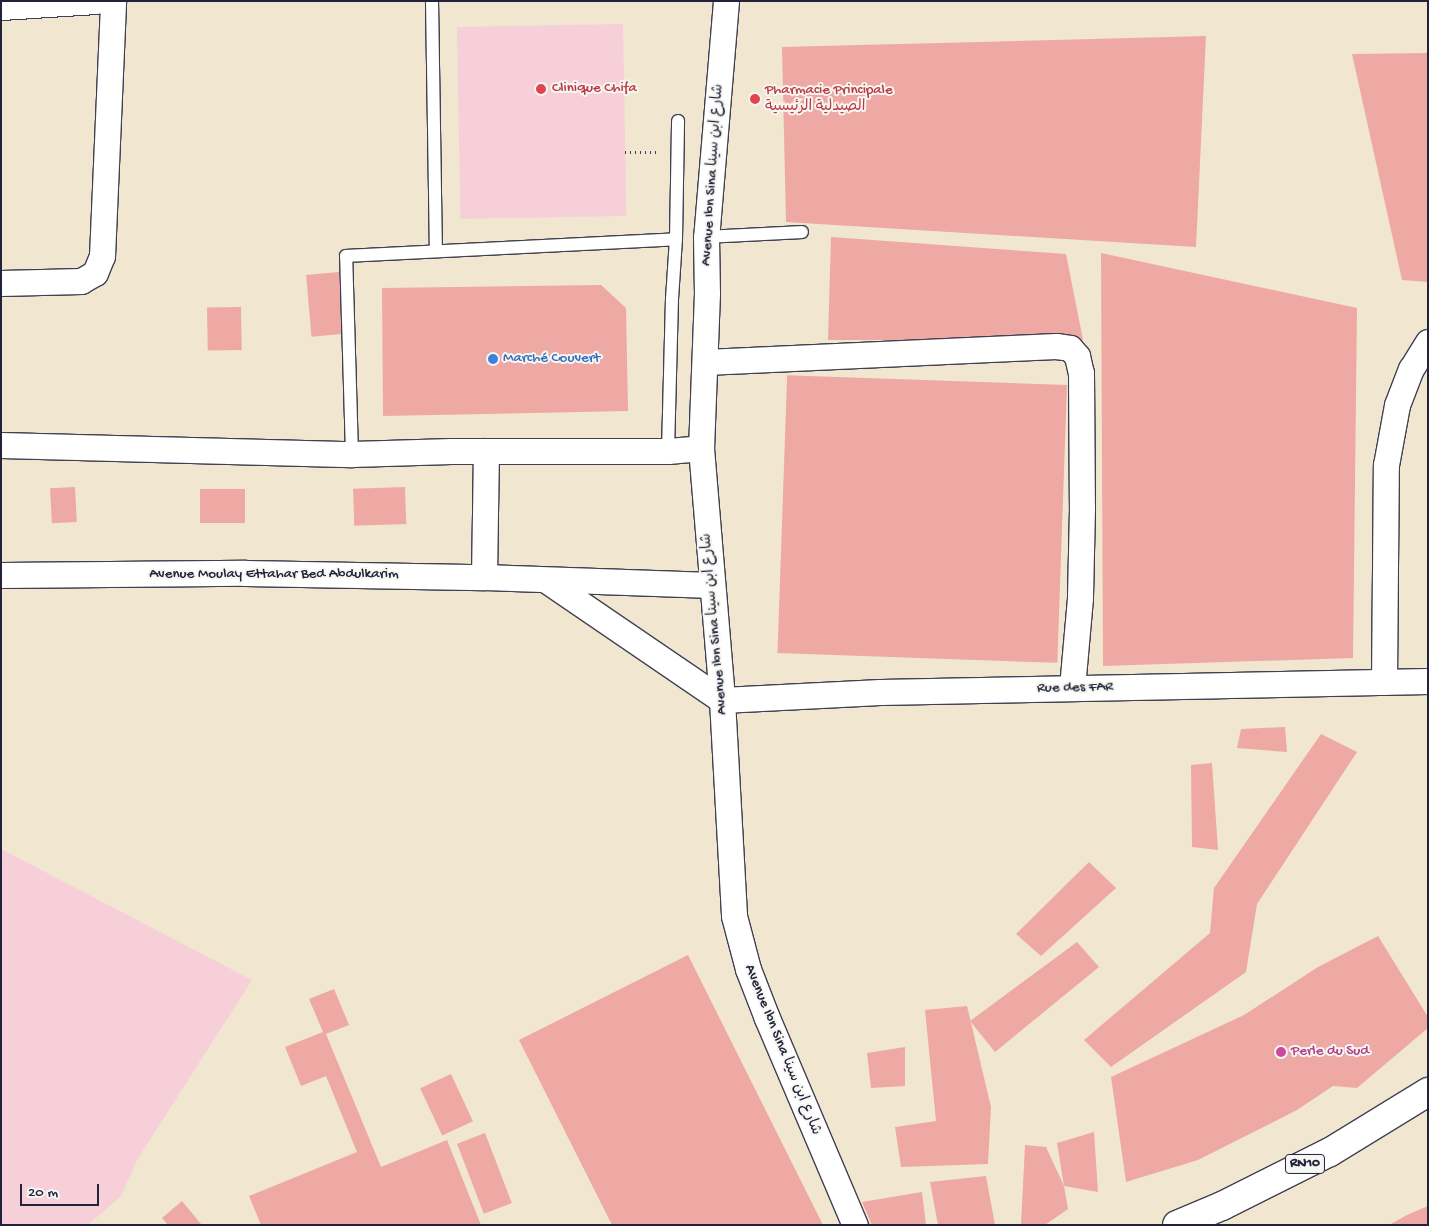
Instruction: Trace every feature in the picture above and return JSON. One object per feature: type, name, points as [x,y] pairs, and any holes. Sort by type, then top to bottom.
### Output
[{"type":"main road","name":"RN10","points":[[1177,1225],[1222,1206],[1330,1152],[1428,1092]]},
{"type":"street","points":[[1,7],[96,1]]},
{"type":"street","points":[[1,283],[81,280],[95,273],[102,256],[113,1]]},
{"type":"street","name":"Avenue Ibn Sina شارع ابن سينا","points":[[726,1],[706,237],[705,362],[700,448],[722,700],[734,916],[748,969],[767,1018],[855,1225]]},
{"type":"street","points":[[1384,682],[1386,465],[1397,405],[1411,369],[1428,342]]},
{"type":"street","points":[[705,362],[1047,346],[1070,348],[1077,356],[1081,372],[1082,489],[1080,598],[1072,688]]},
{"type":"street","points":[[1,445],[352,454],[486,451],[668,452],[700,448]]},
{"type":"street","points":[[484,577],[486,451]]},
{"type":"street","name":"Avenue Moulay Ettahar Bed Abdulkarim","points":[[1,575],[245,573],[484,577],[712,585]]},
{"type":"street","points":[[546,580],[722,700]]},
{"type":"street","name":"Rue des FAR","points":[[722,700],[880,692],[1428,680]]},
{"type":"lane","points":[[432,1],[436,250]]},
{"type":"lane","points":[[668,452],[672,299],[676,239],[678,121]]},
{"type":"lane","points":[[706,237],[802,232]]},
{"type":"lane","points":[[352,454],[346,256],[676,239]]},
{"type":"path","points":[[625,152],[676,152]]},
{"type":"shaded area","name":"Clinique Chifa","points":[[623,24],[626,216],[460,219],[457,27]]},
{"type":"shaded area","points":[[1,849],[252,980],[137,1160],[121,1196],[88,1225],[1,1225]]},
{"type":"building","points":[[1206,36],[1196,247],[786,222],[782,47]]},
{"type":"building","points":[[1428,53],[1428,282],[1402,280],[1352,54]]},
{"type":"building","points":[[831,237],[1066,254],[1083,340],[828,340]]},
{"type":"building","points":[[1101,253],[1357,308],[1353,658],[1103,666]]},
{"type":"building","points":[[339,272],[344,334],[312,337],[306,275]]},
{"type":"building","points":[[601,285],[626,308],[628,411],[383,416],[382,288]]},
{"type":"building","points":[[241,307],[242,350],[208,351],[207,308]]},
{"type":"building","points":[[787,375],[1067,385],[1057,663],[777,653]]},
{"type":"building","points":[[75,487],[77,522],[52,523],[50,488]]},
{"type":"building","points":[[405,487],[406,524],[354,526],[353,489]]},
{"type":"building","points":[[200,489],[245,489],[245,523],[200,523]]},
{"type":"building","points":[[1285,727],[1287,752],[1237,748],[1241,729]]},
{"type":"building","points":[[1321,734],[1357,752],[1257,904],[1246,972],[1111,1067],[1084,1040],[1210,933],[1214,888]]},
{"type":"building","points":[[1212,763],[1218,850],[1192,847],[1191,765]]},
{"type":"building","points":[[1089,862],[1116,888],[1041,956],[1016,934]]},
{"type":"building","name":"Perle du Sud","points":[[1378,936],[1428,1017],[1428,1028],[1357,1088],[1333,1086],[1297,1110],[1198,1160],[1126,1182],[1111,1077],[1244,1015],[1318,967]]},
{"type":"building","points":[[1077,942],[1099,967],[995,1052],[970,1021]]},
{"type":"building","points":[[688,955],[823,1225],[612,1225],[519,1040]]},
{"type":"building","points":[[334,989],[349,1025],[326,1034],[381,1167],[447,1140],[481,1225],[261,1225],[249,1196],[357,1152],[326,1076],[301,1086],[285,1047],[323,1032],[309,999]]},
{"type":"building","points":[[967,1006],[991,1107],[988,1164],[901,1167],[895,1127],[936,1121],[925,1010]]},
{"type":"building","points":[[905,1047],[905,1086],[871,1088],[867,1053]]},
{"type":"building","points":[[451,1074],[473,1121],[442,1135],[420,1088]]},
{"type":"building","points":[[1094,1132],[1098,1192],[1064,1186],[1057,1143]]},
{"type":"building","points":[[485,1133],[512,1203],[484,1214],[457,1144]]},
{"type":"building","points":[[1025,1145],[1046,1147],[1064,1186],[1068,1209],[1045,1225],[1021,1225]]},
{"type":"building","points":[[986,1176],[995,1225],[938,1225],[930,1182]]},
{"type":"building","points":[[922,1192],[926,1225],[872,1225],[862,1202]]},
{"type":"building","points":[[182,1201],[201,1224],[168,1225],[162,1218]]},
{"type":"building","points":[[1428,1206],[1428,1225],[1389,1225],[1407,1215]]},
{"type":"place","name":"Clinique Chifa","points":[[541,89]]},
{"type":"place","name":"Pharmacie Principale الصيدلية الرئيسية","points":[[755,99]]},
{"type":"place","name":"Marché Couvert","points":[[493,359]]},
{"type":"place","name":"Perle du Sud","points":[[1281,1052]]}]
